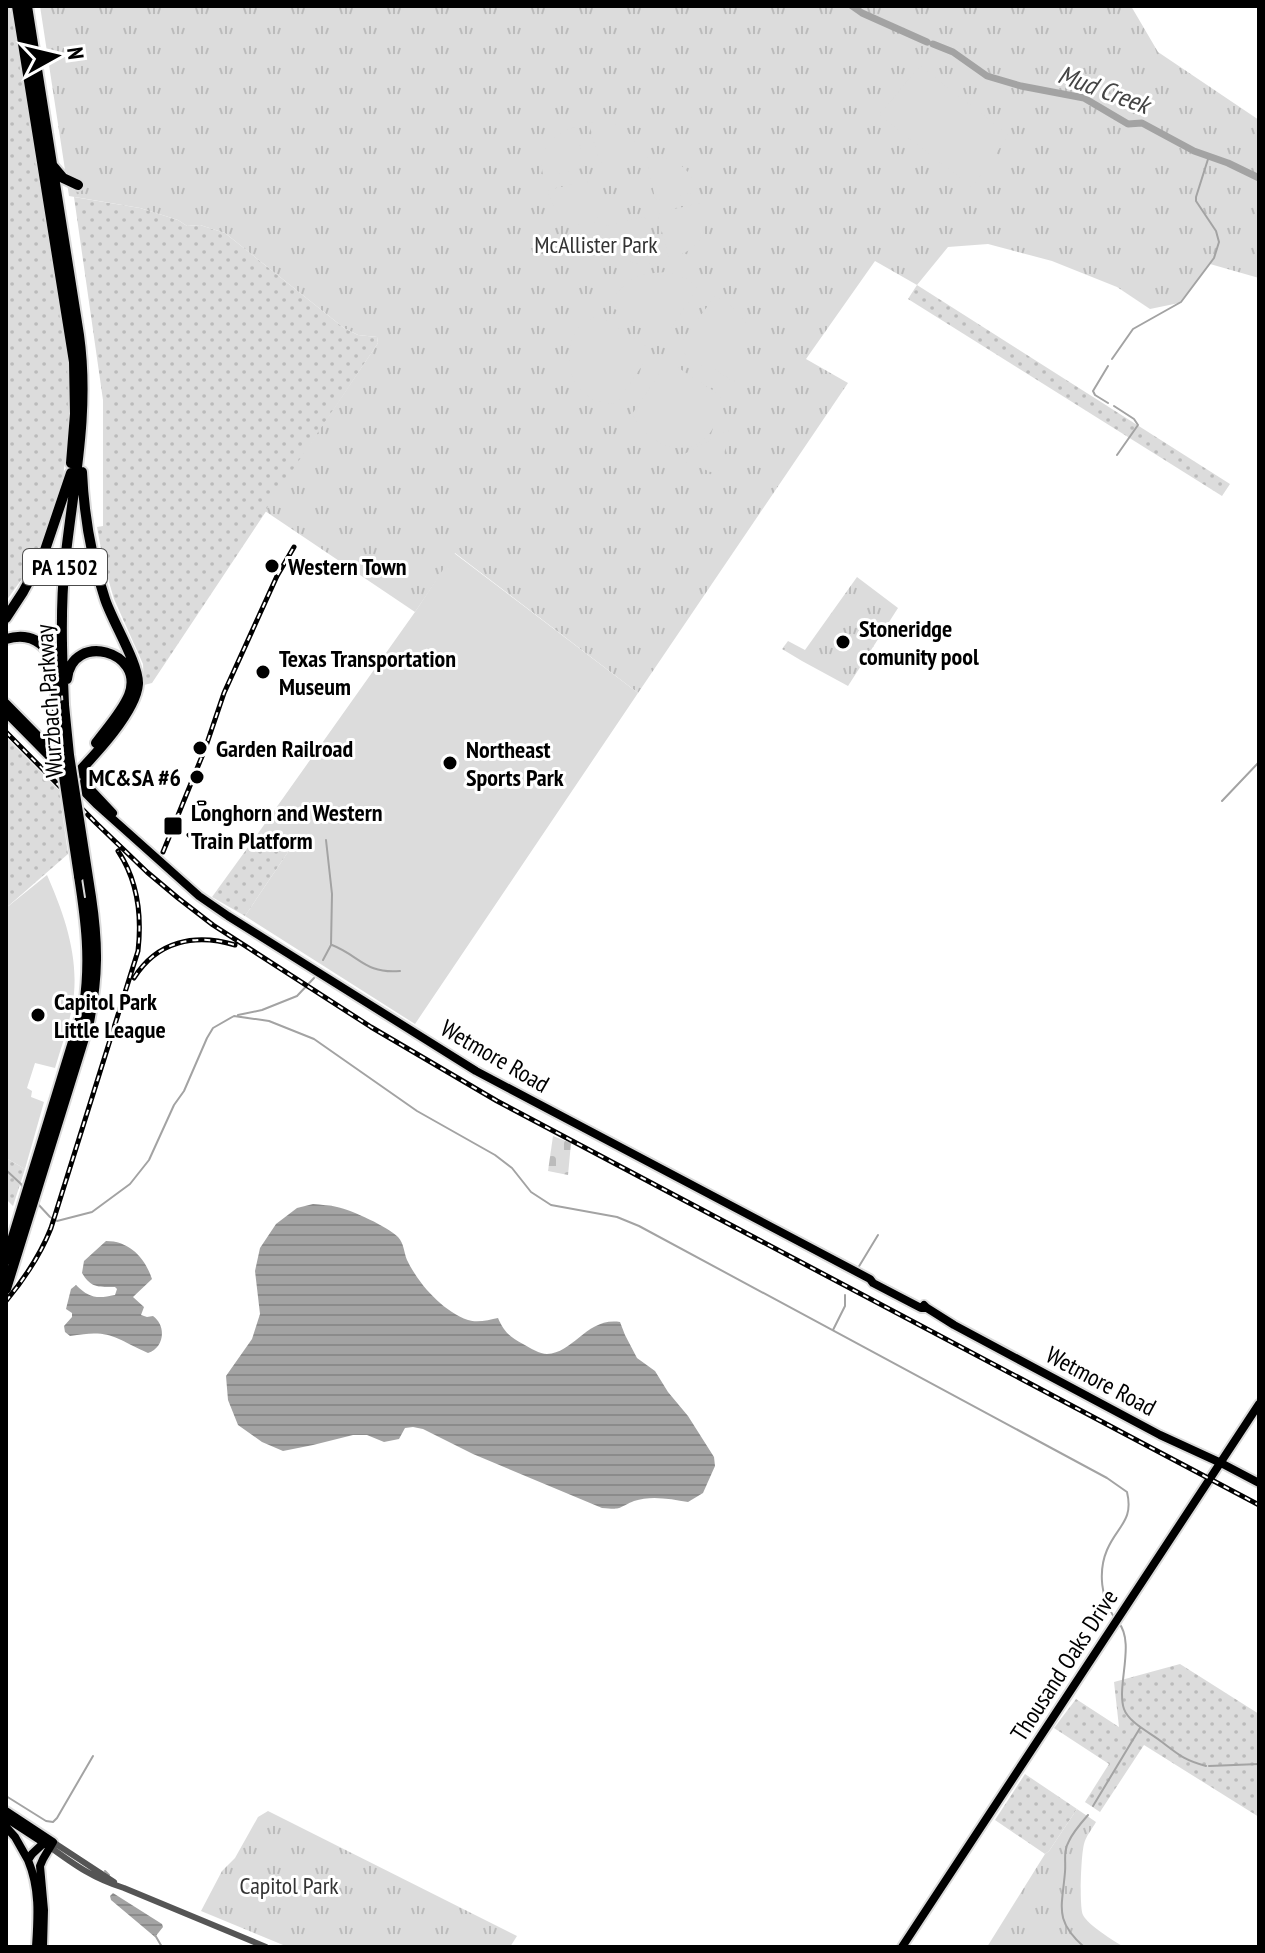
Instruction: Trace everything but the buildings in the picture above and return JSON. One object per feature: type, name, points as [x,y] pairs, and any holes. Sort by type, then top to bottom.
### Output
[{"type":"highway","name":"Wurzbach Parkway","points":[[6,1260],[89,1022],[97,949],[55,669],[60,559],[75,414],[72,348],[17,6]]},
{"type":"highway","name":"Wurzbach Parkway","points":[[6,1289],[84,1006],[88,945],[60,750],[65,565],[82,430],[82,352],[27,6]]},
{"type":"highway","points":[[52,165],[63,178],[78,185],[68,191],[59,210]]},
{"type":"highway","points":[[76,770],[126,714],[138,684],[135,664],[108,608],[88,541],[83,501],[82,430]]},
{"type":"highway","points":[[6,618],[44,553],[71,473]]},
{"type":"highway","points":[[6,639],[21,636],[36,639],[50,654],[55,669]]},
{"type":"highway","points":[[60,700],[67,673],[73,662],[82,655],[94,651],[109,652],[126,665],[131,683],[129,695],[76,770]]},
{"type":"highway","points":[[60,758],[69,760],[87,785]]},
{"type":"main road","name":"Wetmore Road","points":[[6,703],[76,770]]},
{"type":"main road","name":"Wetmore Road","points":[[6,713],[76,770],[96,804],[199,896],[476,1071],[873,1283],[921,1308],[927,1308],[1154,1432],[1259,1483]]},
{"type":"main road","name":"Wetmore Road","points":[[87,785],[126,829]]},
{"type":"main road","name":"Thousand Oaks Drive","points":[[902,1947],[1259,1404]]},
{"type":"main road","points":[[6,1811],[49,1843]]},
{"type":"main road","points":[[6,1818],[49,1843]]},
{"type":"main road","points":[[6,1827],[28,1860],[37,1889],[36,1947]]},
{"type":"main road","points":[[28,1860],[49,1843]]},
{"type":"main road","points":[[43,1947],[44,1898],[40,1866],[49,1843]]},
{"type":"street","points":[[49,1843],[84,1872],[101,1881],[266,1947]]},
{"type":"green space","points":[[6,6],[9,6],[12,18],[46,215],[67,351],[70,409],[63,479],[44,536],[27,572],[6,601]]},
{"type":"green space","name":"McAllister Park","points":[[40,6],[1131,6],[1158,52],[1259,120],[1259,278],[1210,264],[1179,303],[1150,309],[1117,287],[1052,261],[988,244],[948,247],[917,285],[875,261],[806,359],[848,383],[638,693],[455,553],[415,612],[265,511],[378,343],[377,337],[358,335],[344,328],[225,233],[200,225],[187,226],[140,208],[69,196]]},
{"type":"green space","points":[[920,66],[1009,135],[972,187],[879,115]]},
{"type":"green space","points":[[589,123],[613,123],[625,130],[640,155],[599,162]]},
{"type":"green space","points":[[575,127],[585,164],[582,168],[544,178],[542,160],[548,145],[559,134]]},
{"type":"green space","points":[[657,157],[683,167],[692,178],[697,192],[658,200],[655,198],[646,158]]},
{"type":"green space","points":[[586,181],[598,221],[571,223],[557,212],[548,190]]},
{"type":"green space","points":[[74,197],[140,208],[187,226],[200,225],[225,233],[344,328],[358,335],[377,337],[378,343],[152,683],[144,685],[143,664],[114,599],[97,527],[103,526],[103,400]]},
{"type":"green space","points":[[704,202],[706,222],[700,239],[688,251],[669,259],[658,216],[661,212]]},
{"type":"green space","points":[[643,217],[657,263],[638,263],[619,257],[606,245],[603,237],[602,227]]},
{"type":"green space","points":[[668,272],[685,278],[698,288],[666,335],[656,337],[609,305],[633,279]]},
{"type":"green space","points":[[917,285],[1230,484],[1222,496],[908,299]]},
{"type":"green space","points":[[715,296],[738,311],[749,333],[742,369],[734,382],[714,369],[711,372],[679,350],[679,345]]},
{"type":"green space","points":[[599,315],[646,346],[648,357],[616,404],[597,401],[583,392],[570,367],[570,347],[578,329]]},
{"type":"green space","points":[[674,365],[720,395],[718,416],[711,432],[700,442],[687,447],[672,447],[657,441],[632,414],[664,367]]},
{"type":"green space","points":[[729,430],[721,470],[713,473],[677,458]]},
{"type":"green space","name":"Northeast Sports Park","points":[[454,553],[638,693],[415,1024],[245,916],[288,852],[259,832]]},
{"type":"green space","points":[[857,577],[898,608],[848,686],[782,649],[788,641],[805,650]]},
{"type":"green space","points":[[6,737],[59,790],[68,854],[6,908]]},
{"type":"green space","points":[[259,832],[288,852],[245,916],[212,897]]},
{"type":"green space","name":"Capitol Park Little League","points":[[47,875],[70,939],[74,990],[55,1068],[35,1063],[27,1088],[32,1091],[31,1097],[44,1102],[25,1169],[6,1158],[6,908]]},
{"type":"green space","points":[[553,1136],[571,1143],[568,1175],[548,1171]]},
{"type":"green space","points":[[6,1158],[25,1169],[13,1206],[6,1199]]},
{"type":"green space","points":[[1180,1664],[1259,1714],[1259,1817],[1144,1745],[1100,1812],[1085,1802],[1109,1764],[1054,1728],[1076,1699],[1119,1727],[1114,1682]]},
{"type":"green space","points":[[1025,1774],[1077,1809],[1045,1854],[995,1820]]},
{"type":"green space","points":[[1077,1809],[1096,1822],[1083,1850],[1083,1915],[1124,1947],[987,1947],[1045,1854]]},
{"type":"green space","name":"Capitol Park","points":[[268,1811],[517,1936],[510,1947],[288,1947],[201,1911],[222,1871],[235,1858],[258,1817]]},
{"type":"shaded area","points":[[313,1204],[344,1209],[393,1233],[400,1239],[407,1260],[424,1287],[440,1303],[468,1320],[498,1318],[511,1336],[538,1352],[557,1352],[598,1325],[620,1322],[637,1358],[655,1371],[714,1457],[715,1466],[703,1493],[688,1502],[647,1498],[617,1509],[602,1508],[473,1454],[423,1429],[405,1428],[399,1439],[384,1442],[367,1435],[353,1435],[283,1451],[262,1442],[238,1425],[228,1400],[226,1376],[252,1339],[260,1314],[255,1271],[260,1248],[276,1224],[297,1208]]},
{"type":"shaded area","points":[[106,1241],[129,1247],[145,1264],[152,1279],[133,1297],[144,1307],[141,1315],[153,1316],[162,1331],[158,1347],[148,1353],[111,1336],[94,1333],[70,1336],[65,1332],[64,1326],[72,1317],[66,1309],[71,1289],[76,1285],[94,1296],[115,1295],[115,1287],[96,1286],[82,1273],[84,1261]]},
{"type":"shaded area","points":[[113,1893],[162,1924],[155,1937],[111,1900]]},
{"type":"waterway","name":"Mud Creek","points":[[852,6],[927,42]]},
{"type":"waterway","name":"Mud Creek","points":[[933,44],[953,52],[987,76],[1084,98],[1128,124],[1142,123],[1194,151],[1259,178]]},
{"type":"waterway","points":[[1112,359],[1133,329],[1181,302],[1214,258],[1219,242],[1216,231],[1196,201],[1209,156]]},
{"type":"waterway","points":[[1108,366],[1093,391],[1108,403]]},
{"type":"waterway","points":[[1114,406],[1138,425],[1117,455]]},
{"type":"waterway","points":[[1222,801],[1259,762]]},
{"type":"waterway","points":[[323,960],[331,945],[332,894],[326,840]]},
{"type":"waterway","points":[[332,945],[370,967],[400,971]]},
{"type":"waterway","points":[[238,1015],[262,1010],[297,996],[314,978]]},
{"type":"waterway","points":[[37,1203],[57,1221],[92,1212],[130,1184],[149,1160],[213,1028],[234,1016],[269,1021],[314,1039],[417,1111],[495,1155],[512,1168],[531,1192],[551,1205],[617,1217],[639,1226],[1107,1478],[1127,1492],[1126,1517],[1107,1550],[1102,1567],[1104,1593],[1114,1617]]},
{"type":"waterway","points":[[6,1170],[24,1190]]},
{"type":"waterway","points":[[858,1268],[878,1235]]},
{"type":"waterway","points":[[833,1330],[845,1306],[845,1295]]},
{"type":"waterway","points":[[1118,1622],[1125,1641],[1122,1699],[1127,1714],[1178,1754],[1206,1766]]},
{"type":"waterway","points":[[1093,1806],[1140,1728]]},
{"type":"waterway","points":[[6,1796],[46,1821],[53,1822],[93,1756]]},
{"type":"waterway","points":[[1209,1766],[1259,1764]]},
{"type":"waterway","points":[[1084,1947],[1068,1929],[1062,1904],[1066,1849],[1088,1815]]},
{"type":"waterway","points":[[105,1871],[109,1875]]},
{"type":"waterway","points":[[155,1935],[162,1947]]},
{"type":"railway","points":[[163,852],[224,693],[277,576],[294,547]]},
{"type":"railway","points":[[6,732],[96,823],[178,898],[213,925],[371,1027],[497,1101],[1259,1505]]},
{"type":"railway","points":[[199,803],[204,803]]},
{"type":"railway","points":[[6,1301],[32,1266],[51,1228],[138,951],[137,899],[130,874],[118,851]]},
{"type":"railway","points":[[134,978],[154,956],[178,943],[206,940],[235,945]]},
{"type":"place","name":"Western Town","points":[[272,566]]},
{"type":"place","name":"Stoneridge comunity pool","points":[[843,642]]},
{"type":"place","name":"Texas Transportation Museum","points":[[263,672]]},
{"type":"place","name":"Garden Railroad","points":[[200,748]]},
{"type":"place","name":"Northeast Sports Park","points":[[450,763]]},
{"type":"place","name":"MC&SA #6","points":[[197,777]]},
{"type":"place","name":"Longhorn and Western Train Platform","points":[[173,826]]},
{"type":"place","name":"Capitol Park Little League","points":[[38,1015]]}]
